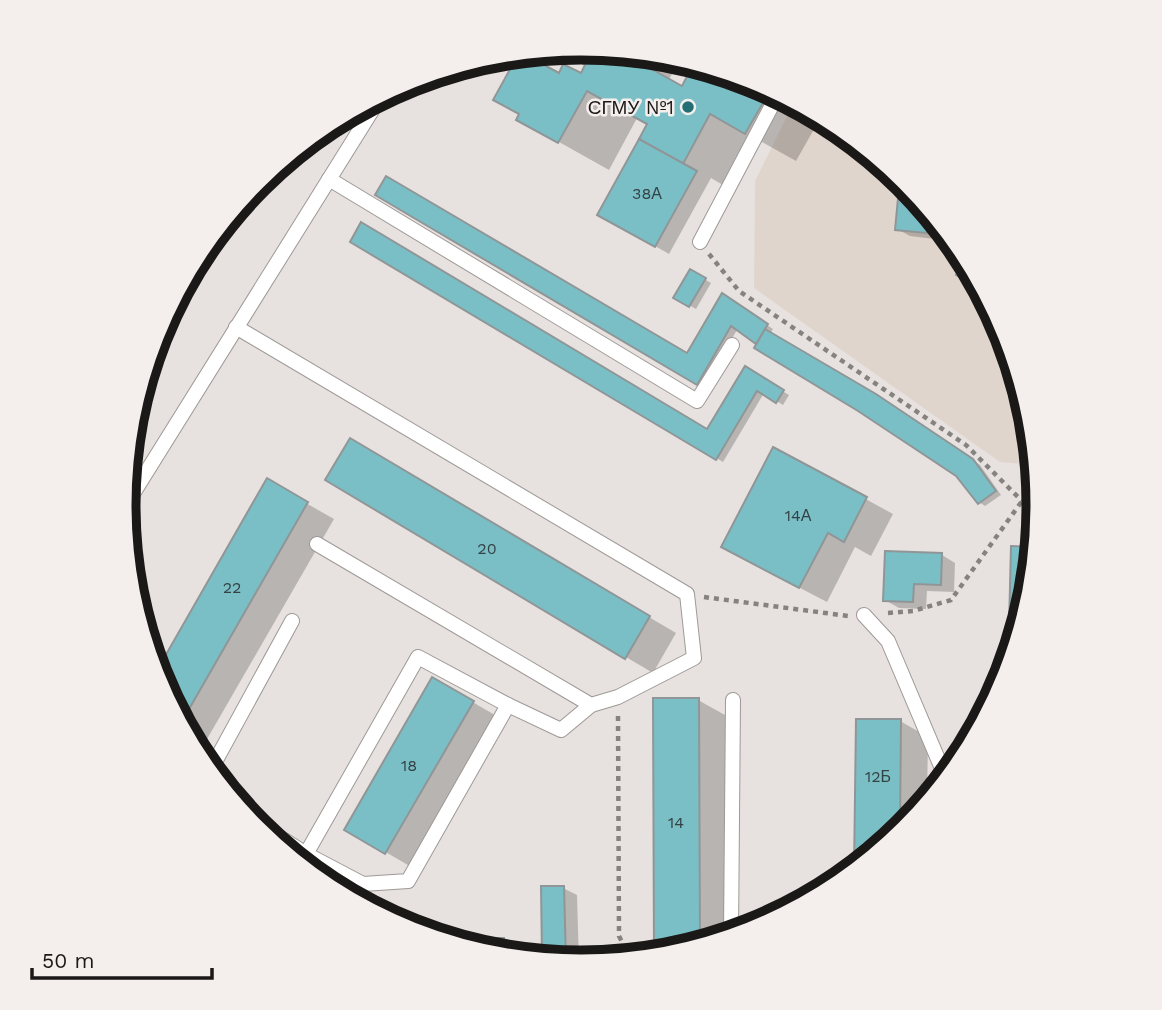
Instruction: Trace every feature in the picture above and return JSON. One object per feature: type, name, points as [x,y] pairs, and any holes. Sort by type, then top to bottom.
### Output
[{"type":"lane","points":[[700,242],[773,103]]},
{"type":"lane","points":[[136,488],[371,112]]},
{"type":"lane","points":[[329,179],[697,401],[732,345]]},
{"type":"lane","points":[[236,327],[687,594],[694,658],[618,697],[591,705],[561,730],[418,657],[306,854]]},
{"type":"lane","points":[[317,544],[591,705]]},
{"type":"lane","points":[[864,615],[888,641],[941,766]]},
{"type":"lane","points":[[216,760],[292,621]]},
{"type":"lane","points":[[731,924],[733,700]]},
{"type":"lane","points":[[300,850],[363,884],[408,881],[508,705]]},
{"type":"path","points":[[700,242],[739,291],[966,445],[1022,501]]},
{"type":"path","points":[[687,594],[843,617],[913,611],[951,600],[1022,501],[1026,500]]},
{"type":"path","points":[[618,697],[619,936],[625,948]]},
{"type":"shaded area","points":[[789,111],[852,152],[896,190],[916,211],[951,257],[981,308],[1003,362],[1011,390],[1025,464],[1000,462],[754,288],[755,181]]},
{"type":"building","name":"СГМУ №1","points":[[576,60],[641,63],[682,86],[689,73],[724,83],[765,99],[745,134],[710,114],[683,164],[639,139],[647,124],[587,91],[558,143],[516,120],[519,114],[493,100],[512,65],[538,61],[559,73],[563,64],[581,73],[585,65]]},
{"type":"building","points":[[639,139],[697,171],[655,247],[597,215]]},
{"type":"building","points":[[386,176],[687,353],[722,293],[768,324],[756,344],[731,326],[697,385],[375,195]]},
{"type":"building","points":[[898,198],[904,199],[934,234],[895,230]]},
{"type":"building","points":[[361,222],[707,429],[745,366],[784,390],[776,403],[757,391],[716,460],[350,242]]},
{"type":"building","points":[[690,269],[706,278],[689,307],[673,298]]},
{"type":"building","points":[[959,270],[967,281],[956,275]]},
{"type":"building","points":[[765,329],[876,394],[973,459],[996,491],[978,504],[956,476],[858,411],[754,348]]},
{"type":"building","points":[[350,438],[650,616],[625,659],[325,480]]},
{"type":"building","points":[[773,447],[867,497],[844,542],[828,533],[799,588],[721,547]]},
{"type":"building","points":[[267,478],[308,502],[187,713],[163,659]]},
{"type":"building","points":[[1011,546],[1025,547],[1018,592],[1009,627]]},
{"type":"building","points":[[885,551],[942,553],[941,585],[914,584],[913,602],[883,601]]},
{"type":"building","points":[[432,677],[474,701],[385,854],[344,830]]},
{"type":"building","points":[[653,698],[699,698],[700,934],[654,944]]},
{"type":"building","points":[[856,719],[901,719],[900,816],[854,856]]},
{"type":"building","points":[[541,886],[564,886],[566,950],[542,949]]},
{"type":"building","points":[[487,938],[504,938],[504,944],[494,942]]},
{"type":"place","name":"СГМУ №1","points":[[688,107]]}]
